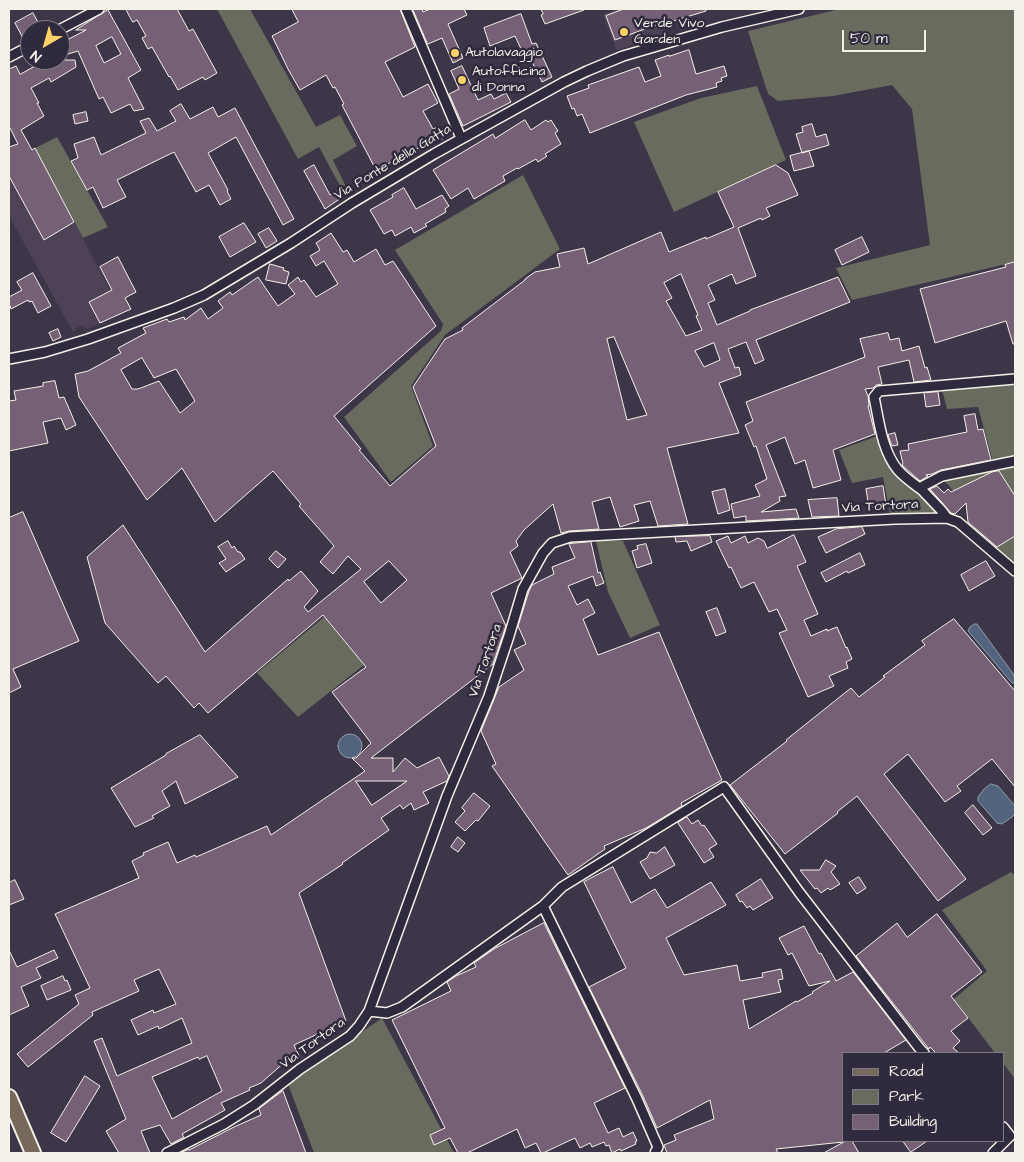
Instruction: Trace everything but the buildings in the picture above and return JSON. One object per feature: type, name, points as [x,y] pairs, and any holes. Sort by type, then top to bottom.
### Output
[{"type":"main road","points":[[9,1097],[33,1153]]},
{"type":"street","points":[[70,24],[100,9]]},
{"type":"street","points":[[406,9],[461,138]]},
{"type":"street","name":"Via Ponte della Gatta","points":[[9,359],[45,352],[88,339],[174,308],[204,295],[283,248],[380,185],[564,82],[623,56],[722,27],[799,9]]},
{"type":"street","points":[[1015,379],[879,391],[874,397],[883,438],[897,469],[922,490],[947,518],[958,522],[1015,572]]},
{"type":"street","points":[[922,490],[923,486],[942,476],[1015,461]]},
{"type":"street","name":"Via Tortora","points":[[167,1153],[224,1124],[254,1105],[300,1070],[350,1036],[369,1011],[420,867],[488,696],[524,589],[543,553],[552,544],[570,536],[947,518]]},
{"type":"street","points":[[369,1011],[387,1014],[402,1007],[543,906],[562,887],[724,788],[799,892],[923,1052]]},
{"type":"street","points":[[543,906],[637,1099],[658,1147],[655,1153]]},
{"type":"street","points":[[993,1153],[1010,1136],[1004,1129]]},
{"type":"shaded area","points":[[617,9],[659,9],[668,35],[616,50],[603,14]]},
{"type":"shaded area","points":[[35,148],[122,313],[87,329],[82,325],[73,332],[9,216],[9,161]]},
{"type":"green space","points":[[217,9],[250,9],[316,127],[340,115],[357,146],[333,160],[349,193],[345,195],[319,147],[298,159]]},
{"type":"green space","points":[[840,9],[1015,9],[1015,262],[852,300],[836,268],[930,245],[912,109],[892,85],[833,96],[778,101],[768,94],[748,31]]},
{"type":"green space","points":[[757,86],[786,160],[674,212],[634,122],[701,98]]},
{"type":"green space","points":[[57,137],[108,227],[83,238],[35,148]]},
{"type":"green space","points":[[523,175],[560,249],[445,335],[411,386],[433,446],[391,482],[344,417],[441,331],[443,324],[395,250]]},
{"type":"green space","points":[[1015,382],[1015,457],[993,462],[978,407],[947,409],[941,386]]},
{"type":"green space","points":[[880,435],[888,457],[940,512],[890,514],[883,477],[852,483],[839,450]]},
{"type":"green space","points":[[1015,464],[1015,568],[968,522],[966,505],[942,478]]},
{"type":"green space","points":[[596,541],[623,541],[660,625],[630,638],[608,592]]},
{"type":"green space","points":[[324,617],[364,665],[298,717],[257,673]]},
{"type":"green space","points":[[1011,872],[1015,875],[1015,1079],[1004,1064],[1004,1052],[994,1052],[954,999],[987,971],[942,910]]},
{"type":"green space","points":[[382,1018],[454,1153],[314,1153],[288,1084]]},
{"type":"water","points":[[977,624],[1014,675],[1015,683],[1012,683],[968,631]]},
{"type":"water","points":[[350,734],[358,738],[362,746],[358,754],[350,758],[342,754],[338,746],[342,738]]},
{"type":"water","points":[[991,784],[998,786],[1015,806],[1015,814],[1002,824],[997,823],[978,801],[978,797],[984,789]]},
{"type":"place","name":"Verde Vivo Garden","points":[[624,32]]},
{"type":"place","name":"Autolavaggio","points":[[455,53]]},
{"type":"place","name":"Autofficina di Donna","points":[[462,80]]}]
